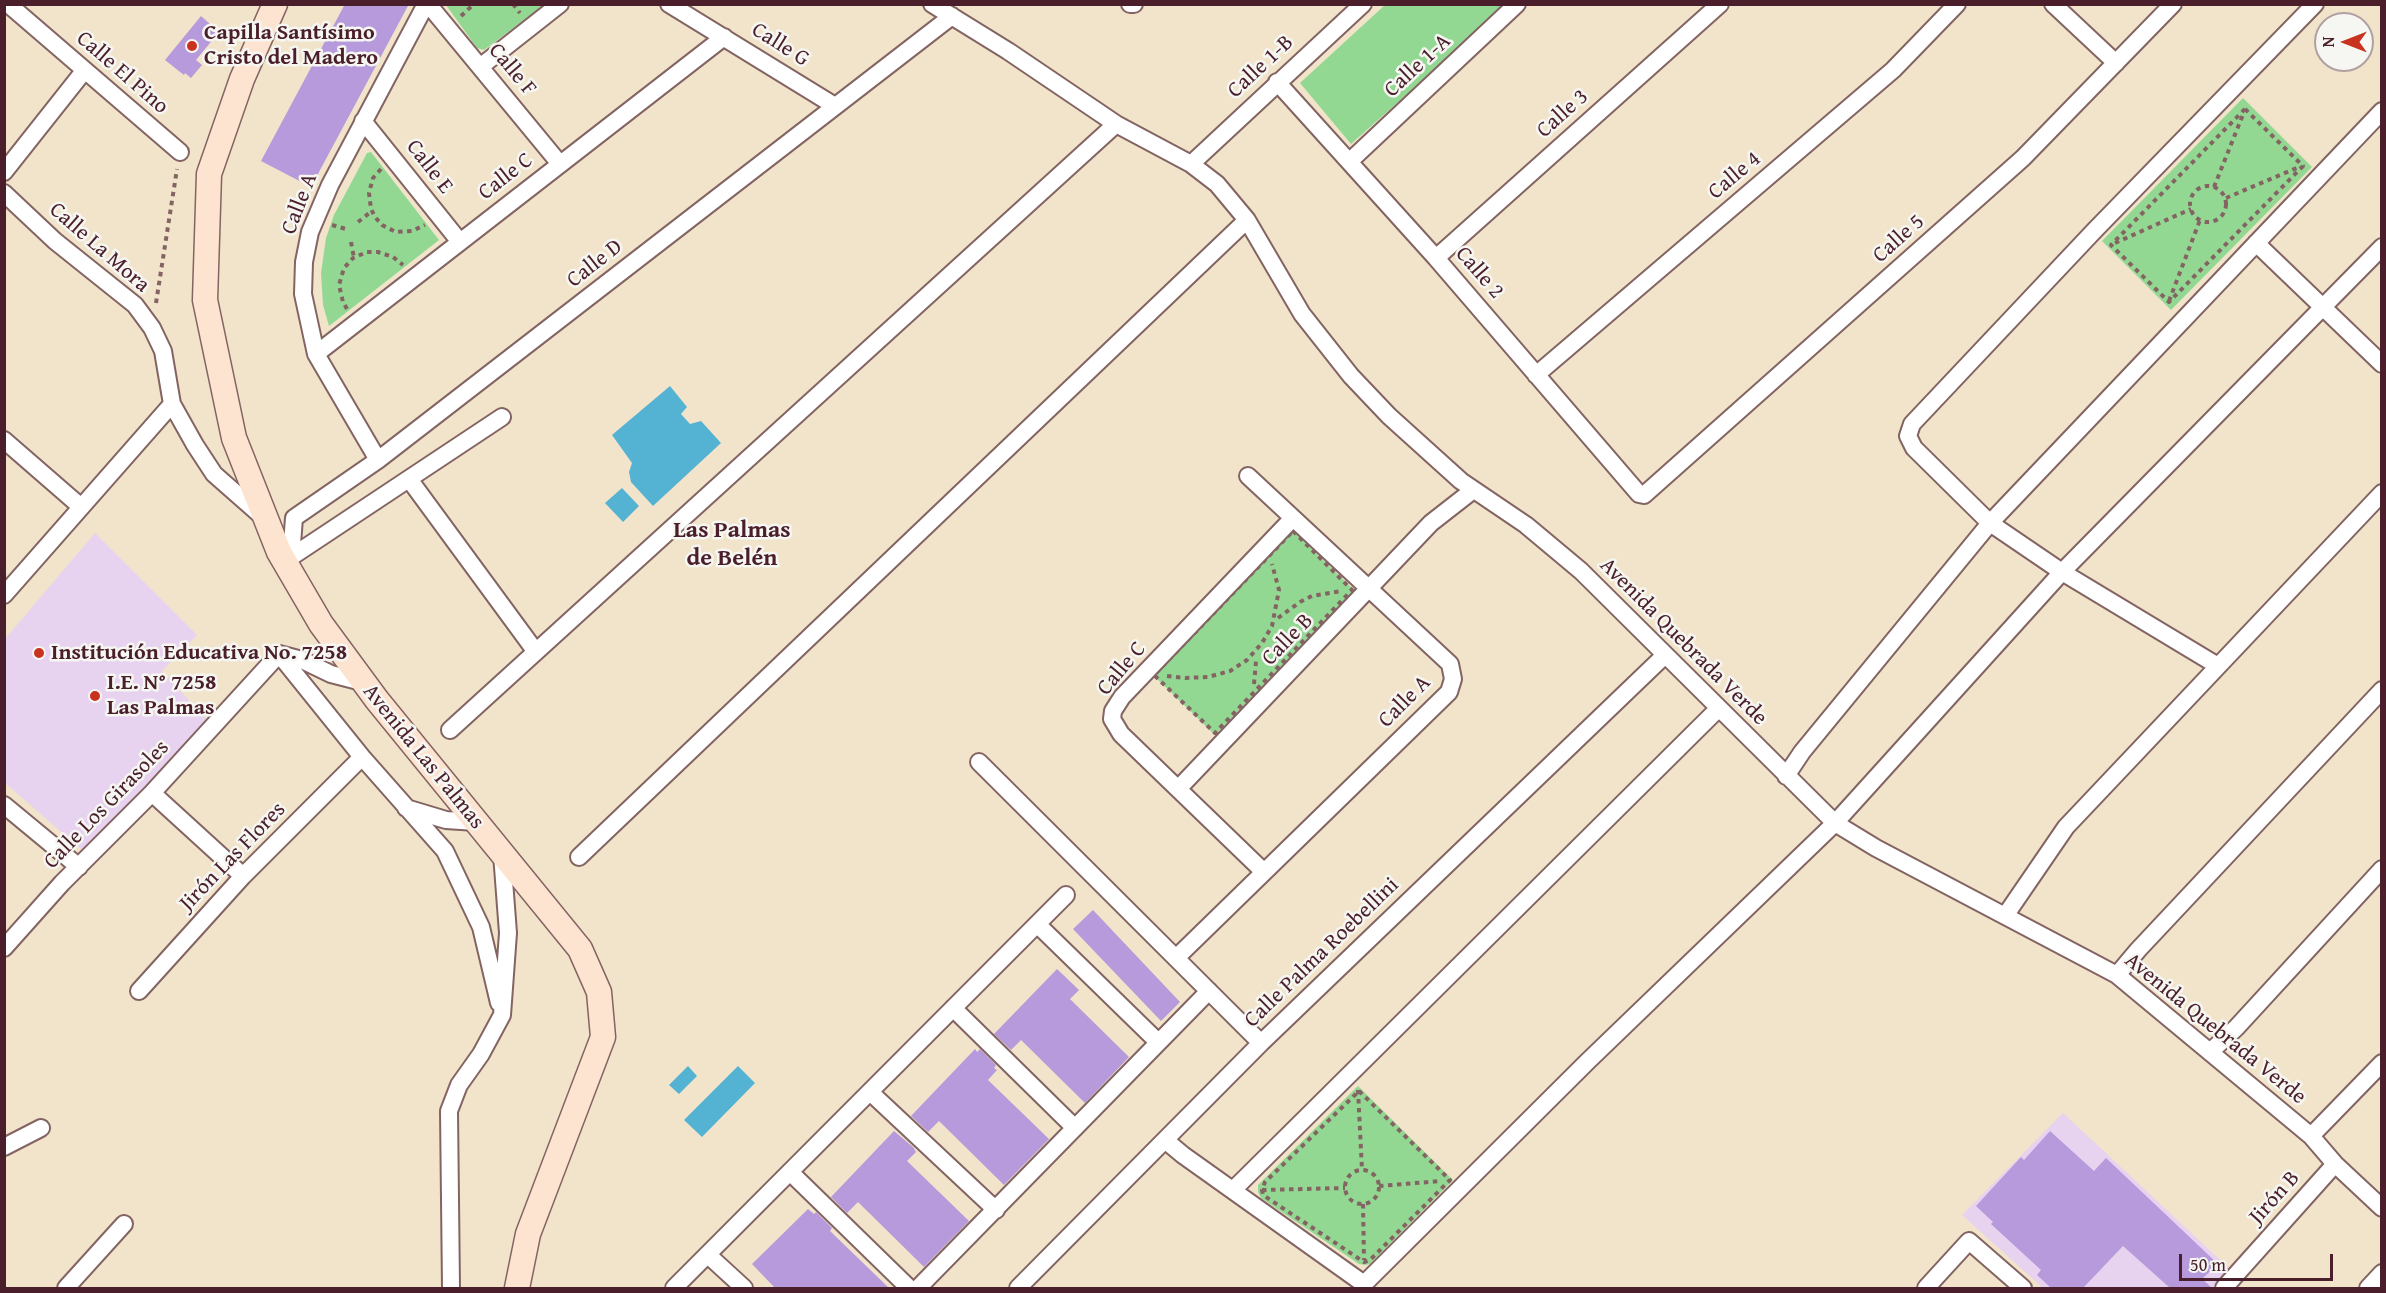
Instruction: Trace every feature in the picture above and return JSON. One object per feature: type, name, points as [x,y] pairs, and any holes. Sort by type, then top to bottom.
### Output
[{"type":"main road","name":"Avenida Las Palmas","points":[[275,4],[242,79],[209,174],[205,300],[234,438],[266,520],[321,624],[362,682],[580,949],[599,992],[603,1037],[528,1234],[517,1288]]},
{"type":"street","name":"Calle El Pino","points":[[8,4],[180,152]]},
{"type":"street","name":"Calle F","points":[[427,4],[560,164]]},
{"type":"street","name":"Calle A","points":[[378,460],[316,354],[303,294],[304,262],[310,232],[330,185],[427,4]]},
{"type":"street","points":[[480,67],[560,4]]},
{"type":"street","name":"Calle G","points":[[669,4],[836,106]]},
{"type":"street","name":"Avenida Quebrada Verde","points":[[932,4],[1008,51],[1116,124],[1191,164],[1217,184],[1247,220],[1302,314],[1352,376],[1389,416],[1466,486],[1526,525],[1581,571],[1718,710],[1835,823],[1876,848],[2117,975],[2312,1136],[2335,1164],[2382,1208]]},
{"type":"street","name":"Calle 1-B","points":[[1191,164],[1363,4]]},
{"type":"street","name":"Calle 1-A","points":[[1350,160],[1517,4]]},
{"type":"street","name":"Calle 3","points":[[1436,258],[1720,4]]},
{"type":"street","name":"Calle 4","points":[[1536,375],[1893,70],[1957,4]]},
{"type":"street","points":[[2053,4],[2116,63]]},
{"type":"street","name":"Calle 5","points":[[1644,495],[2023,158],[2173,4]]},
{"type":"street","points":[[2218,666],[2062,572],[1990,523],[1914,448],[1908,436],[1912,424],[2094,231],[2315,4]]},
{"type":"street","name":"Calle D","points":[[288,559],[294,518],[378,460],[952,16]]},
{"type":"street","name":"Calle C","points":[[316,354],[724,37]]},
{"type":"street","points":[[4,172],[84,71]]},
{"type":"street","name":"Calle 2","points":[[1277,82],[1350,160],[1639,494],[1644,495]]},
{"type":"street","points":[[1786,776],[1802,752],[1990,523],[2382,111]]},
{"type":"street","name":"Calle E","points":[[363,121],[460,242]]},
{"type":"street","points":[[450,730],[1116,124]]},
{"type":"street","name":"Calle La Mora","points":[[4,193],[55,241],[135,305],[152,328],[163,351],[172,404],[214,474],[266,520]]},
{"type":"street","points":[[579,857],[1247,220]]},
{"type":"street","points":[[2256,243],[2382,364]]},
{"type":"street","points":[[1165,1140],[1364,1284],[1455,1185],[1587,1062],[1835,823],[2062,572],[2382,247]]},
{"type":"street","points":[[4,595],[172,404]]},
{"type":"street","points":[[288,559],[502,417]]},
{"type":"street","points":[[4,440],[80,506]]},
{"type":"street","name":"Calle A","points":[[1176,958],[1449,692],[1452,686],[1453,672],[1450,664],[1248,476]]},
{"type":"street","points":[[409,479],[536,652]]},
{"type":"street","name":"Calle B","points":[[1178,789],[1466,486]]},
{"type":"street","points":[[2005,916],[2066,827],[2382,493]]},
{"type":"street","name":"Calle C","points":[[1264,872],[1121,734],[1115,726],[1113,711],[1122,697],[1293,518]]},
{"type":"street","points":[[279,654],[302,660],[331,674],[362,682]]},
{"type":"street","points":[[279,654],[362,757],[445,851],[482,927],[502,1015]]},
{"type":"street","name":"Calle Los Girasoles","points":[[4,948],[152,793],[279,654]]},
{"type":"street","name":"Calle Palma Roebellini","points":[[1018,1288],[1261,1043],[1664,656]]},
{"type":"street","points":[[2117,975],[2382,690]]},
{"type":"street","points":[[1234,1190],[1718,710]]},
{"type":"street","name":"Jirón Las Flores","points":[[139,991],[243,876],[362,757]]},
{"type":"street","points":[[979,762],[1261,1043]]},
{"type":"street","points":[[152,793],[243,876]]},
{"type":"street","points":[[4,805],[79,867]]},
{"type":"street","points":[[405,808],[446,820],[476,822]]},
{"type":"street","points":[[451,1288],[449,1111],[459,1085],[481,1054],[502,1015],[508,933],[502,854]]},
{"type":"street","points":[[2210,1052],[2236,1028],[2382,869]]},
{"type":"street","points":[[675,1288],[1066,895]]},
{"type":"street","points":[[1037,924],[1158,1042]]},
{"type":"street","points":[[918,1288],[1209,991]]},
{"type":"street","points":[[953,1008],[1076,1128]]},
{"type":"street","points":[[2312,1136],[2382,1063]]},
{"type":"street","points":[[870,1092],[996,1210]]},
{"type":"street","points":[[4,1147],[41,1128]]},
{"type":"street","name":"Jirón B","points":[[2224,1288],[2335,1164]]},
{"type":"street","points":[[790,1173],[909,1288]]},
{"type":"street","points":[[66,1288],[124,1224]]},
{"type":"street","points":[[1926,1288],[1970,1241],[2023,1288]]},
{"type":"street","points":[[708,1255],[744,1288]]},
{"type":"street","points":[[2368,1288],[2382,1273]]},
{"type":"path","points":[[458,20],[474,4]]},
{"type":"path","points":[[2229,93],[2302,166],[2318,178]]},
{"type":"path","points":[[2214,187],[2245,109]]},
{"type":"path","points":[[2111,245],[2245,109]]},
{"type":"path","points":[[152,328],[180,152]]},
{"type":"path","points":[[379,162],[383,168],[373,178],[369,193],[372,211],[382,225],[404,232],[426,224],[432,232]]},
{"type":"path","points":[[2226,198],[2302,166]]},
{"type":"path","points":[[2169,302],[2302,166]]},
{"type":"path","points":[[2203,186],[2214,187],[2226,198],[2227,206],[2220,218],[2214,222],[2200,220],[2191,209],[2192,196],[2203,186]]},
{"type":"path","points":[[2111,245],[2191,209]]},
{"type":"path","points":[[358,222],[372,211]]},
{"type":"path","points":[[329,231],[335,216]]},
{"type":"path","points":[[2169,302],[2200,220]]},
{"type":"path","points":[[332,225],[346,229]]},
{"type":"path","points":[[2094,231],[2169,302],[2183,319]]},
{"type":"path","points":[[351,242],[354,258]]},
{"type":"path","points":[[348,310],[340,294],[340,276],[354,258],[368,252],[378,252],[393,256],[404,266]]},
{"type":"path","points":[[395,274],[413,260]]},
{"type":"path","points":[[338,317],[357,303]]},
{"type":"path","points":[[1154,675],[1293,531],[1352,591]]},
{"type":"path","points":[[1154,675],[1185,678],[1208,677],[1230,671],[1247,660],[1262,644],[1272,626],[1277,607],[1276,573],[1269,556]]},
{"type":"path","points":[[1278,618],[1312,596],[1352,591]]},
{"type":"path","points":[[1154,675],[1215,733],[1352,591]]},
{"type":"path","points":[[1255,691],[1256,661]]},
{"type":"path","points":[[1346,1078],[1455,1185]]},
{"type":"path","points":[[1359,1091],[1362,1170]]},
{"type":"path","points":[[1359,1091],[1265,1182],[1262,1190],[1263,1195],[1364,1262]]},
{"type":"path","points":[[1362,1170],[1374,1175],[1379,1186],[1376,1197],[1363,1204],[1350,1199],[1345,1188],[1350,1175],[1362,1170]]},
{"type":"path","points":[[1379,1186],[1455,1185]]},
{"type":"path","points":[[1364,1262],[1370,1260],[1455,1185]]},
{"type":"path","points":[[1234,1190],[1345,1188]]},
{"type":"path","points":[[1363,1204],[1364,1284]]},
{"type":"shaded area","name":"I.E. N° 7258 Las Palmas","points":[[95,533],[197,635],[162,671],[209,722],[82,850],[5,783],[5,639]]},
{"type":"shaded area","points":[[2063,1113],[2232,1271],[2217,1288],[2043,1288],[1962,1215]]},
{"type":"green space","points":[[446,5],[544,5],[484,50],[477,48]]},
{"type":"green space","points":[[1385,5],[1507,5],[1351,144],[1300,83]]},
{"type":"green space","points":[[2243,98],[2312,167],[2171,310],[2102,241]]},
{"type":"green space","points":[[371,152],[439,240],[329,326],[323,305],[321,273],[326,238],[334,215],[367,153]]},
{"type":"green space","points":[[1292,530],[1354,590],[1215,735],[1153,675]]},
{"type":"green space","points":[[1358,1086],[1453,1180],[1370,1264],[1365,1265],[1359,1264],[1261,1198],[1258,1192],[1258,1185]]},
{"type":"water","points":[[670,386],[687,407],[681,414],[690,424],[701,421],[721,443],[653,506],[631,482],[629,472],[632,463],[612,435]]},
{"type":"water","points":[[622,488],[639,506],[623,522],[605,503]]},
{"type":"water","points":[[688,1066],[697,1076],[679,1094],[669,1085]]},
{"type":"water","points":[[738,1066],[755,1083],[702,1137],[684,1120]]},
{"type":"building","points":[[345,4],[409,4],[311,187],[261,161]]},
{"type":"building","name":"Capilla Santísimo Cristo del Madero","points":[[201,16],[219,32],[196,60],[202,65],[191,78],[165,60]]},
{"type":"building","points":[[1093,910],[1180,1002],[1161,1021],[1073,929]]},
{"type":"building","points":[[1057,969],[1079,990],[1070,999],[1129,1057],[1085,1103],[1021,1040],[1011,1050],[994,1034]]},
{"type":"building","points":[[975,1049],[977,1052],[980,1049],[996,1065],[994,1068],[997,1070],[988,1080],[1049,1139],[1004,1185],[939,1121],[928,1132],[911,1116]]},
{"type":"building","points":[[894,1131],[916,1152],[907,1161],[969,1221],[924,1267],[858,1202],[847,1213],[831,1197]]},
{"type":"building","points":[[2050,1131],[2094,1171],[2106,1158],[2218,1264],[2202,1279],[2212,1288],[2170,1288],[2123,1246],[2083,1288],[2051,1288],[2037,1275],[2041,1270],[1991,1224],[1993,1222],[1976,1206],[2021,1157],[2024,1160]]},
{"type":"building","points":[[808,1209],[814,1214],[816,1212],[832,1228],[830,1231],[889,1288],[775,1288],[752,1264]]},
{"type":"place","name":"Capilla Santísimo Cristo del Madero","points":[[192,46]]},
{"type":"place","name":"Institución Educativa No. 7258","points":[[39,653]]},
{"type":"place","name":"I.E. N° 7258 Las Palmas","points":[[95,696]]},
{"type":"district","name":"Las Palmas de Belén","points":[[732,545]]}]
